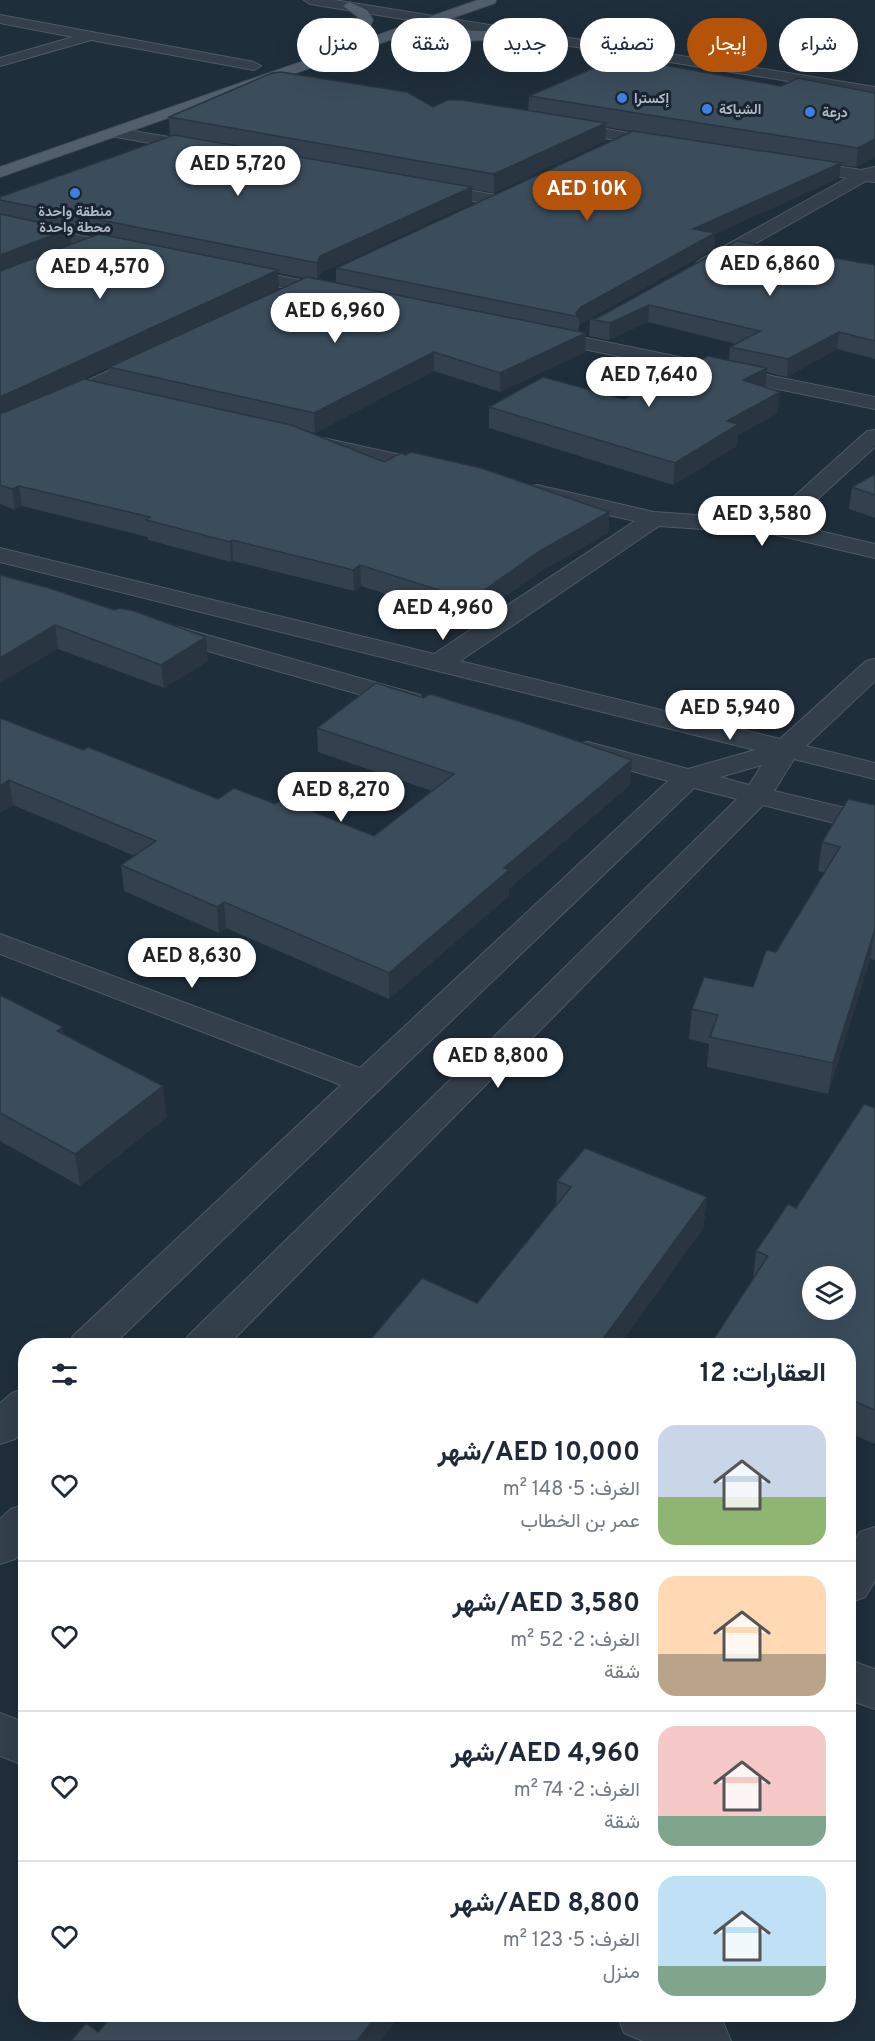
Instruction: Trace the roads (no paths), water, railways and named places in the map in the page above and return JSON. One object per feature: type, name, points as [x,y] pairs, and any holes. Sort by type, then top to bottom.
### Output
[{"type":"main road","points":[[349,6],[365,16],[366,20],[357,29],[430,4]]},
{"type":"main road","points":[[438,18],[457,11],[501,10]]},
{"type":"main road","points":[[379,43],[441,36],[483,36]]},
{"type":"main road","points":[[221,77],[259,64]]},
{"type":"main road","points":[[0,172],[297,68]]},
{"type":"main road","points":[[0,161],[20,165]]},
{"type":"street","points":[[310,0],[422,18]]},
{"type":"street","points":[[388,0],[430,4],[457,11],[501,10],[771,60]]},
{"type":"street","points":[[0,19],[259,64]]},
{"type":"street","points":[[0,62],[90,36]]},
{"type":"street","points":[[568,42],[875,91]]},
{"type":"street","points":[[265,79],[300,85]]},
{"type":"street","points":[[547,125],[676,145]]},
{"type":"street","points":[[116,133],[220,151]]},
{"type":"street","points":[[599,152],[629,138]]},
{"type":"street","points":[[781,162],[871,174]]},
{"type":"street","points":[[692,272],[871,174]]},
{"type":"street","points":[[415,186],[496,200]]},
{"type":"street","points":[[464,215],[516,191]]},
{"type":"street","points":[[0,213],[142,248],[98,244],[0,223]]},
{"type":"street","points":[[65,257],[98,244]]},
{"type":"street","points":[[733,249],[766,254]]},
{"type":"street","points":[[273,301],[304,286],[342,283],[218,263],[304,286]]},
{"type":"street","points":[[875,387],[529,326],[875,403]]},
{"type":"street","points":[[0,428],[168,350]]},
{"type":"street","points":[[85,389],[119,397]]},
{"type":"street","points":[[773,527],[875,436]]},
{"type":"street","points":[[294,437],[456,474]]},
{"type":"street","points":[[514,487],[654,519],[773,527],[875,551]]},
{"type":"street","points":[[439,663],[654,519]]},
{"type":"street","points":[[0,555],[875,771]]},
{"type":"street","points":[[138,624],[436,707]]},
{"type":"street","points":[[210,1338],[757,795],[786,749],[875,667]]},
{"type":"street","points":[[562,743],[688,778],[875,824]]},
{"type":"street","points":[[95,1338],[688,778],[786,749]]},
{"type":"street","points":[[0,943],[365,1082]]},
{"type":"street","points":[[0,1428],[18,1411]]},
{"type":"street","points":[[0,1546],[18,1529]]},
{"type":"street","points":[[856,1574],[875,1545]]},
{"type":"street","points":[[856,1682],[875,1689]]},
{"type":"street","points":[[0,1734],[18,1742]]},
{"type":"street","points":[[662,2022],[704,2041]]},
{"type":"place","name":"إكسترا","points":[[622,98]]},
{"type":"place","name":"الشياكة","points":[[707,109]]},
{"type":"place","name":"درعة","points":[[810,112]]},
{"type":"place","name":"منطقة واحدة محطة واحدة","points":[[75,193]]}]
